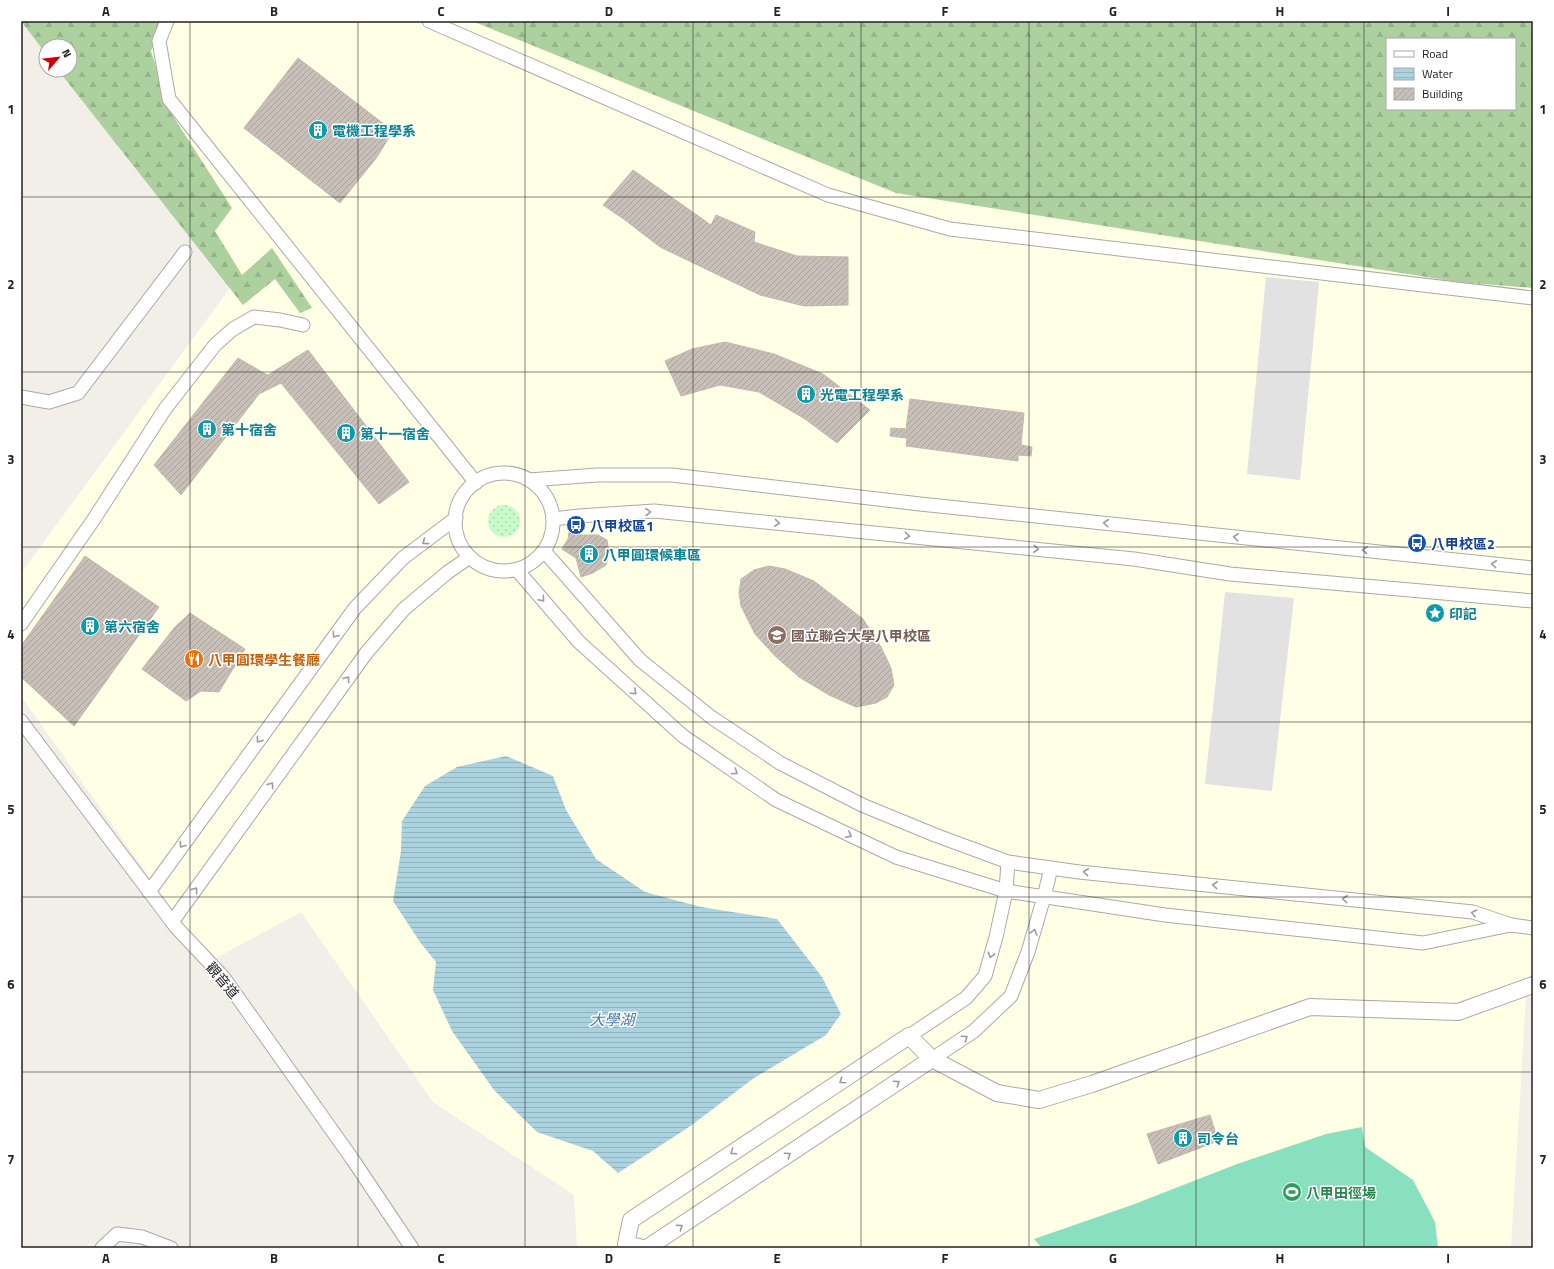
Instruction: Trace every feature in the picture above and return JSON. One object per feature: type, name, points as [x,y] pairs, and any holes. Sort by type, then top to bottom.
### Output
[{"type":"street","points":[[167,21],[159,41],[170,100],[476,482]]},
{"type":"street","points":[[429,21],[828,195],[950,229],[1533,298]]},
{"type":"street","points":[[21,397],[49,402],[78,393],[185,252]]},
{"type":"street","points":[[21,624],[94,519],[165,409],[215,345],[233,328],[254,318],[280,320],[303,325]]},
{"type":"street","points":[[499,474],[511,474],[529,480],[541,490],[550,504],[553,519],[551,536],[544,551],[532,563],[517,570],[500,571],[484,567],[470,557],[462,546],[457,532],[456,518],[459,504],[466,492],[476,482],[487,477],[499,474]]},
{"type":"street","points":[[529,480],[597,475],[672,475],[928,505],[1533,568]]},
{"type":"street","points":[[553,519],[654,511],[1134,559],[1230,574],[1533,601]]},
{"type":"street","points":[[149,892],[355,608],[403,558],[456,518]]},
{"type":"street","points":[[544,551],[640,660],[711,717],[780,763],[862,805],[935,835],[1008,862],[1051,868],[1473,912],[1511,925],[1533,928]]},
{"type":"street","points":[[172,922],[367,652],[404,609],[448,572],[470,557]]},
{"type":"street","points":[[517,570],[579,642],[683,736],[776,800],[896,857],[1006,891],[1164,915],[1423,943],[1511,925]]},
{"type":"street","name":"觀音道","points":[[21,721],[172,922],[228,984],[353,1160],[412,1248]]},
{"type":"street","points":[[642,1248],[622,1246],[631,1220],[966,998],[986,976],[1006,891],[1008,862]]},
{"type":"street","points":[[647,1248],[974,1031],[1011,996],[1028,952],[1051,868]]},
{"type":"street","points":[[909,1036],[932,1059],[997,1093],[1039,1100],[1092,1084],[1310,1007],[1458,1012],[1533,985]]},
{"type":"street","points":[[102,1248],[117,1234],[142,1237],[170,1248]]},
{"type":"shaded area","name":"國立聯合大學八甲校區","points":[[25,21],[551,21],[1386,110],[1516,110],[1516,107],[1533,68],[1533,997],[1526,997],[1511,1248],[577,1248],[574,1195],[433,1102],[301,912],[216,958],[182,923],[21,696],[21,573],[230,288],[76,78],[78,78],[78,38],[39,38]]},
{"type":"shaded area","points":[[1266,277],[1319,282],[1300,480],[1247,474]]},
{"type":"shaded area","points":[[1225,592],[1294,598],[1272,791],[1205,784]]},
{"type":"green space","points":[[21,21],[164,21],[151,51],[171,113],[232,208],[215,231],[242,275],[272,248],[312,308],[300,313],[275,279],[243,305],[64,78],[78,78],[78,38],[38,38],[38,43]]},
{"type":"green space","points":[[472,21],[1533,21],[1533,288],[1458,282],[896,193]]},
{"type":"green space","points":[[501,505],[507,505],[516,509],[520,521],[516,533],[507,537],[501,537],[492,533],[488,524],[488,518],[492,509]]},
{"type":"green space","name":"八甲田徑場","points":[[1362,1127],[1365,1147],[1413,1180],[1435,1222],[1438,1248],[1042,1248],[1034,1239],[1132,1205],[1237,1164],[1326,1134]]},
{"type":"water","name":"大學湖","points":[[506,756],[553,776],[566,810],[596,859],[645,892],[701,907],[777,919],[822,977],[841,1014],[826,1035],[754,1078],[689,1127],[618,1173],[593,1151],[537,1132],[494,1090],[452,1031],[433,990],[436,962],[420,942],[393,901],[401,851],[402,821],[425,786],[457,767]]},
{"type":"building","name":"電機工程學系","points":[[298,58],[393,131],[377,157],[340,203],[244,128]]},
{"type":"building","points":[[633,170],[711,225],[716,215],[755,232],[754,242],[797,256],[848,257],[848,305],[804,306],[760,295],[660,247],[603,205]]},
{"type":"building","name":"光電工程學系","points":[[725,342],[774,354],[823,374],[870,410],[837,443],[805,419],[759,392],[720,385],[681,396],[665,361],[692,349]]},
{"type":"building","name":"第十一宿舍","points":[[308,350],[409,482],[379,504],[281,383],[268,375]]},
{"type":"building","name":"第十宿舍","points":[[238,358],[281,383],[259,394],[181,495],[154,465]]},
{"type":"building","points":[[910,399],[1024,413],[1021,445],[1032,447],[1031,456],[1018,455],[1018,461],[906,446],[907,438],[890,436],[891,428],[906,429]]},
{"type":"building","name":"八甲圓環候車區","points":[[569,532],[580,535],[598,535],[607,540],[609,554],[606,565],[593,573],[581,577],[576,558],[562,549],[568,539]]},
{"type":"building","name":"第六宿舍","points":[[85,556],[159,607],[74,726],[21,677],[21,646]]},
{"type":"building","points":[[769,566],[785,569],[814,581],[863,619],[881,647],[891,668],[894,685],[887,697],[876,703],[856,707],[829,695],[799,677],[775,656],[755,634],[741,606],[739,593],[741,579],[754,570]]},
{"type":"building","name":"八甲圓環學生餐廳","points":[[190,613],[245,649],[219,692],[201,691],[186,701],[142,669],[175,627]]},
{"type":"building","name":"司令台","points":[[1210,1115],[1218,1141],[1158,1164],[1147,1134]]},
{"type":"place","name":"電機工程學系","points":[[318,130]]},
{"type":"place","name":"光電工程學系","points":[[806,394]]},
{"type":"place","name":"第十宿舍","points":[[207,429]]},
{"type":"place","name":"第十一宿舍","points":[[346,433]]},
{"type":"place","name":"八甲校區1","points":[[576,525]]},
{"type":"place","name":"八甲校區2","points":[[1417,543]]},
{"type":"place","name":"八甲圓環候車區","points":[[589,554]]},
{"type":"place","name":"印記","points":[[1435,613]]},
{"type":"place","name":"第六宿舍","points":[[90,626]]},
{"type":"place","name":"國立聯合大學八甲校區","points":[[777,635]]},
{"type":"place","name":"八甲圓環學生餐廳","points":[[194,659]]},
{"type":"place","name":"司令台","points":[[1183,1138]]},
{"type":"place","name":"八甲田徑場","points":[[1292,1192]]}]
